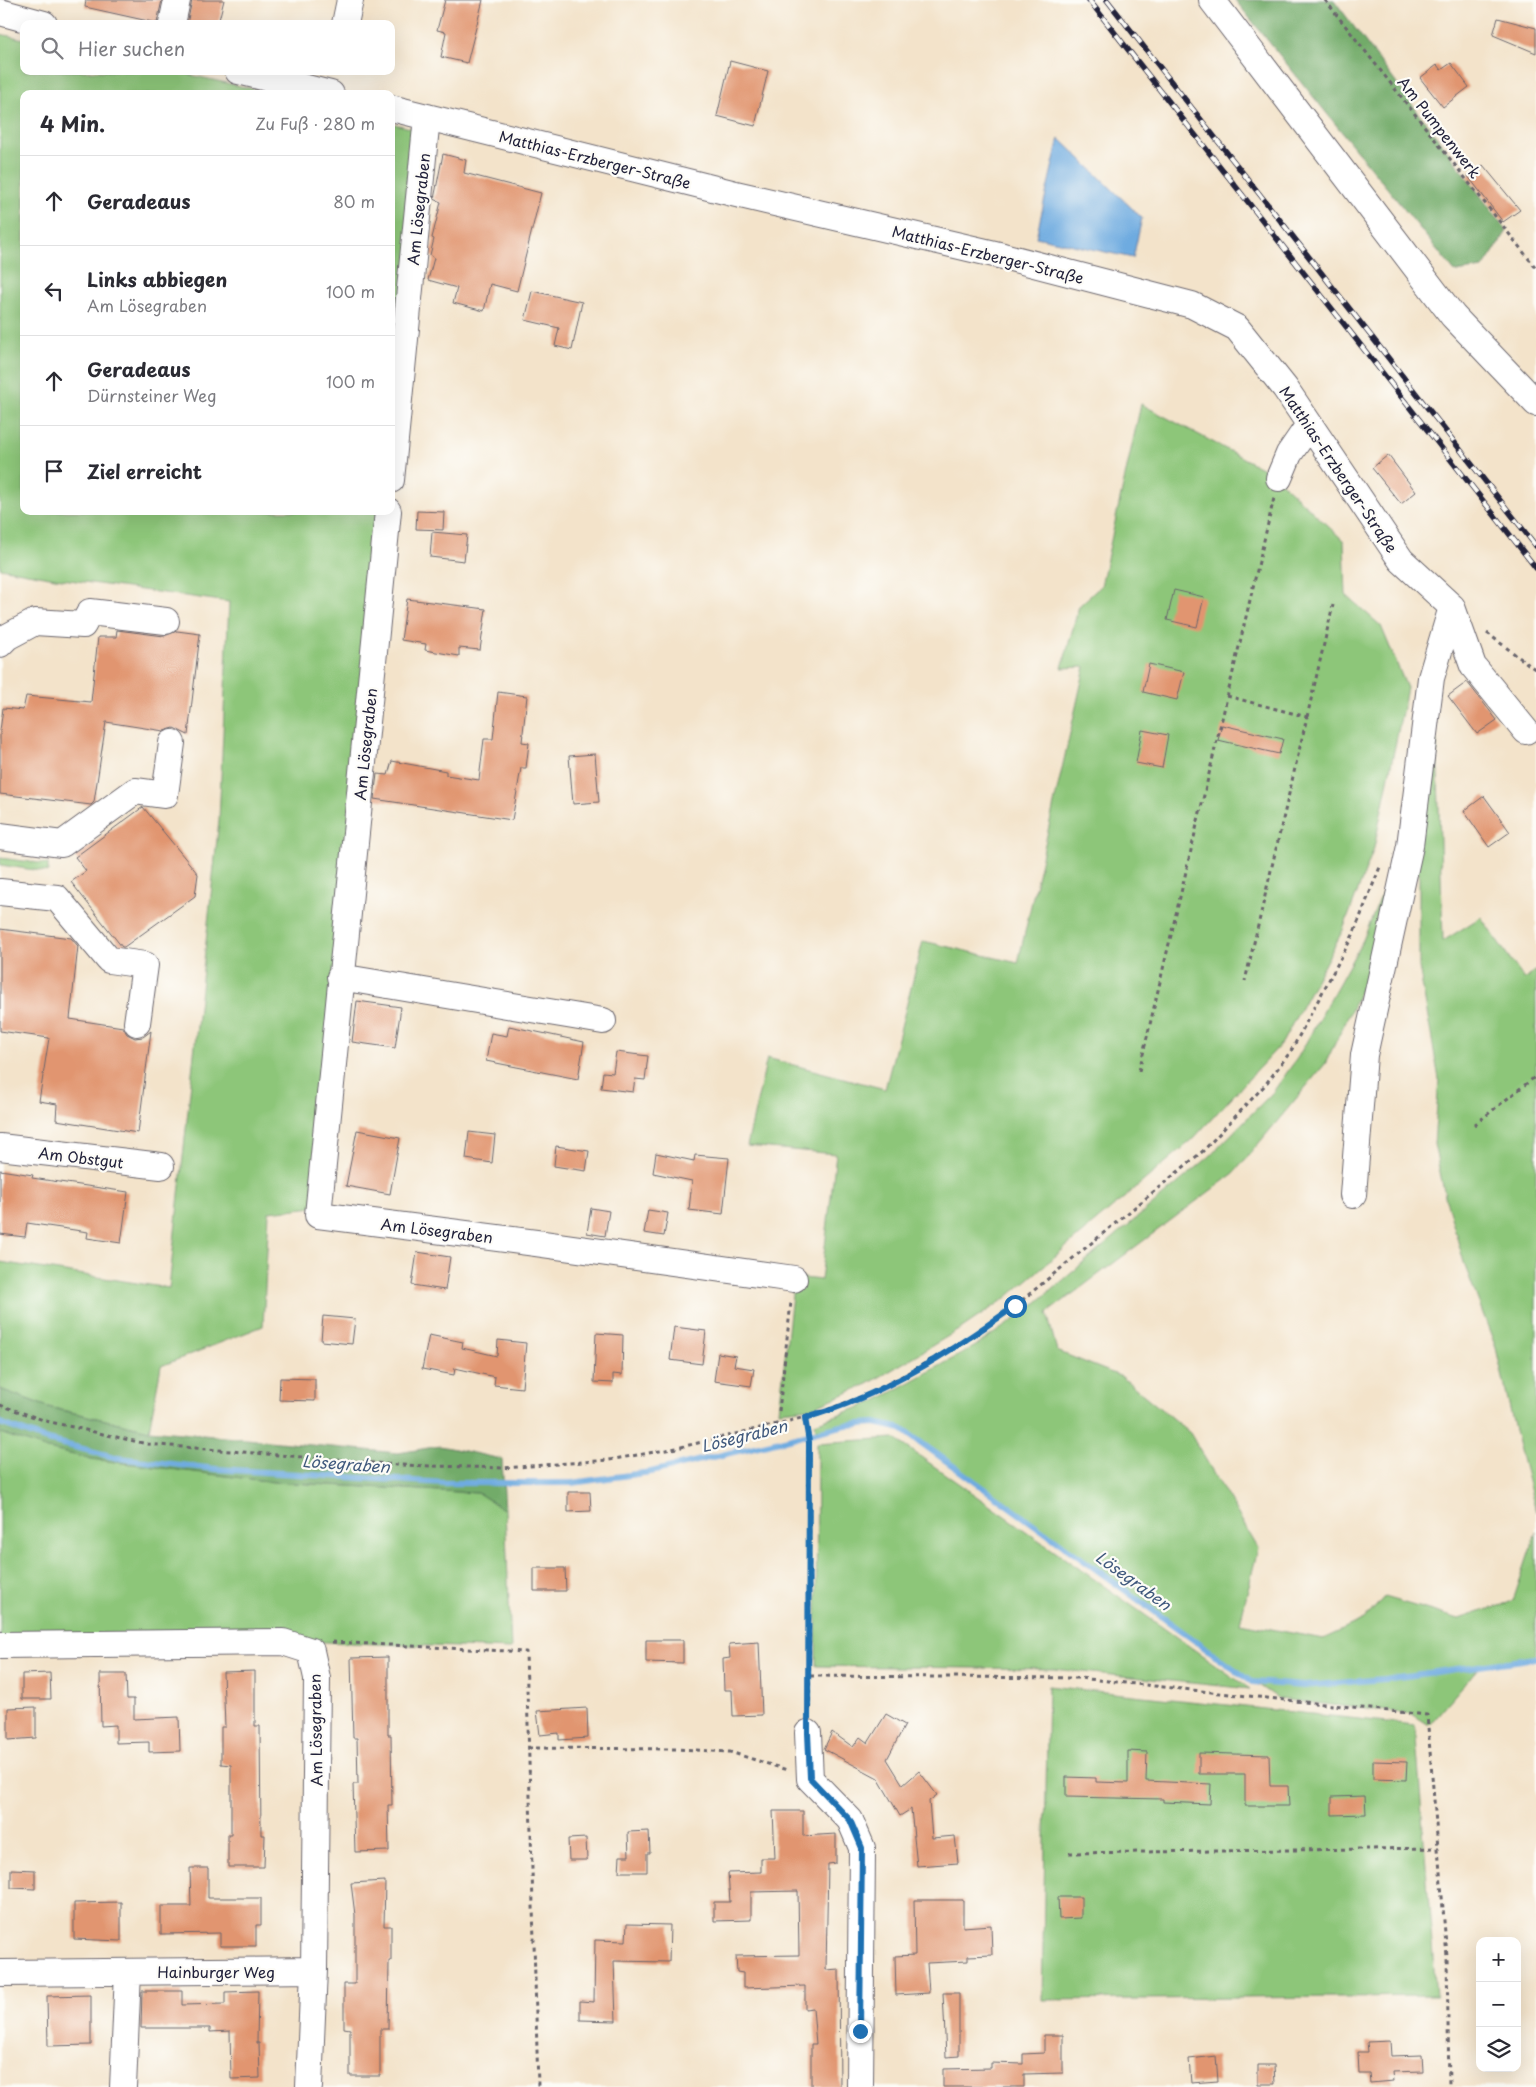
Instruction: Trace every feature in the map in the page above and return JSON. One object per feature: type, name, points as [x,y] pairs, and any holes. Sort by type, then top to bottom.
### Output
[{"type":"street","points":[[173,20],[177,0]]},
{"type":"street","points":[[346,20],[350,0]]},
{"type":"street","points":[[1212,0],[1454,316],[1536,403]]},
{"type":"street","points":[[10,9],[35,20]]},
{"type":"street","points":[[255,75],[317,90]]},
{"type":"street","points":[[331,90],[333,75]]},
{"type":"street","name":"Matthias-Erzberger-Straße","points":[[395,109],[736,194],[1003,256],[1192,306],[1237,328],[1285,388],[1401,560],[1452,607]]},
{"type":"street","name":"Am Lösegraben","points":[[395,440],[427,117]]},
{"type":"street","points":[[1279,478],[1289,454],[1309,424]]},
{"type":"street","name":"Am Lösegraben","points":[[388,515],[340,977],[318,1215],[739,1263],[794,1279]]},
{"type":"street","points":[[1452,607],[1473,666],[1526,731]]},
{"type":"street","points":[[1353,1195],[1364,1056],[1410,846],[1431,678],[1452,607]]},
{"type":"street","points":[[4,640],[35,622],[83,624],[90,612],[166,621]]},
{"type":"street","points":[[0,836],[62,844],[135,791],[165,795],[172,743]]},
{"type":"street","points":[[0,892],[57,898],[109,960],[145,965],[137,1023]]},
{"type":"street","points":[[340,977],[603,1021]]},
{"type":"street","name":"Am Obstgut","points":[[0,1147],[161,1166]]},
{"type":"street","name":"Am Lösegraben","points":[[0,1645],[283,1642],[311,1651],[317,1678],[314,1970]]},
{"type":"street","points":[[808,1733],[810,1778],[850,1820],[862,1848],[860,2087]]},
{"type":"street","points":[[309,2087],[314,1970]]},
{"type":"street","name":"Hainburger Weg","points":[[0,1973],[314,1970]]},
{"type":"street","points":[[124,2087],[128,1972]]},
{"type":"path","name":"Am Pumpenwerk","points":[[1325,0],[1536,268]]},
{"type":"path","points":[[1139,1071],[1279,478]]},
{"type":"path","points":[[1245,981],[1333,605]]},
{"type":"path","points":[[1482,629],[1536,670]]},
{"type":"path","points":[[1227,696],[1307,718]]},
{"type":"path","points":[[0,1405],[46,1421],[147,1444],[398,1465],[504,1468],[609,1460],[677,1448],[805,1418],[872,1393],[969,1339],[1015,1306],[1203,1151],[1265,1085],[1290,1051],[1353,935],[1381,864]]},
{"type":"path","points":[[1474,1125],[1536,1076]]},
{"type":"path","points":[[779,1411],[794,1279]]},
{"type":"path","points":[[805,1418],[809,1442],[810,1676],[808,1733]]},
{"type":"path","points":[[311,1651],[329,1642],[526,1652],[538,2087]]},
{"type":"path","points":[[810,1676],[1079,1678],[1427,1716],[1447,1957],[1449,2087]]},
{"type":"path","points":[[528,1748],[677,1749],[730,1752],[810,1778]]},
{"type":"path","points":[[1069,1852],[1439,1848]]},
{"type":"green space","points":[[1235,0],[1334,0],[1507,231],[1483,268],[1455,272]]},
{"type":"green space","points":[[0,34],[20,38],[20,75],[191,75],[257,90],[20,90],[20,515],[390,515],[323,1206],[269,1212],[263,1326],[161,1366],[149,1430],[48,1407],[0,1389],[0,1262],[169,1288],[219,820],[229,602],[55,578],[0,568]]},
{"type":"green space","points":[[395,124],[426,132],[395,454]]},
{"type":"green space","points":[[1141,404],[1271,473],[1344,541],[1346,595],[1381,626],[1407,688],[1374,848],[1343,930],[1282,1043],[1192,1140],[1006,1298],[962,1328],[868,1384],[811,1408],[779,1411],[794,1277],[821,1280],[836,1154],[747,1146],[767,1058],[885,1089],[923,941],[1018,963],[1085,667],[1062,668],[1079,606],[1101,586]]},
{"type":"green space","points":[[1426,715],[1437,742],[1443,941],[1481,917],[1524,979],[1536,970],[1536,1512],[1496,1348],[1465,1266],[1445,1196],[1434,1144],[1439,1079],[1419,967],[1419,872],[1400,869],[1387,925],[1357,998],[1325,1064],[1234,1173],[1047,1313],[1057,1351],[1122,1377],[1190,1433],[1258,1548],[1240,1623],[1323,1639],[1364,1620],[1384,1597],[1459,1619],[1513,1601],[1536,1532],[1536,1657],[1479,1667],[1429,1725],[1412,1714],[1279,1699],[1149,1609],[902,1428],[859,1424],[816,1430],[815,1423],[874,1402],[974,1347],[1024,1313],[1209,1157],[1273,1092],[1298,1057],[1363,940],[1395,862]]},
{"type":"green space","points":[[0,858],[48,864],[48,872],[0,865]]},
{"type":"green space","points":[[0,1389],[48,1407],[149,1430],[398,1453],[440,1446],[502,1459],[505,1510],[478,1493],[274,1482],[92,1459],[48,1449],[0,1433]]},
{"type":"green space","points":[[0,1433],[48,1449],[92,1459],[274,1482],[478,1493],[505,1510],[511,1649],[298,1641],[0,1640]]},
{"type":"green space","points":[[894,1438],[1250,1689],[1053,1669],[816,1666],[817,1443]]},
{"type":"green space","points":[[1048,1686],[1415,1725],[1436,1996],[1042,2000]]},
{"type":"water","points":[[1059,138],[1142,218],[1133,258],[1036,237]]},
{"type":"building","points":[[86,0],[162,0],[158,20],[144,20],[85,7]]},
{"type":"building","points":[[192,0],[224,0],[219,20],[188,20]]},
{"type":"building","points":[[445,0],[483,0],[467,63],[441,57],[446,32],[437,30]]},
{"type":"building","points":[[1498,18],[1536,28],[1536,53],[1493,35]]},
{"type":"building","points":[[730,61],[768,71],[755,126],[717,116]]},
{"type":"building","points":[[1451,63],[1469,87],[1443,107],[1420,78],[1437,65],[1441,70]]},
{"type":"building","points":[[443,154],[466,160],[464,173],[541,193],[517,291],[490,284],[484,311],[453,303],[457,288],[428,280],[434,258],[430,255],[434,239],[432,238],[441,202],[434,199]]},
{"type":"building","points":[[1483,165],[1520,210],[1503,222],[1468,176]]},
{"type":"building","points":[[532,291],[582,302],[572,350],[555,346],[559,328],[525,320]]},
{"type":"building","points":[[1388,455],[1416,492],[1401,504],[1372,468]]},
{"type":"building","points":[[417,511],[444,512],[443,530],[416,529]]},
{"type":"building","points":[[432,532],[467,535],[464,561],[430,557]]},
{"type":"building","points":[[1174,590],[1204,597],[1197,627],[1167,620]]},
{"type":"building","points":[[407,599],[486,609],[480,650],[459,648],[459,656],[425,650],[426,644],[401,640]]},
{"type":"building","points":[[117,630],[164,636],[177,631],[200,634],[188,735],[174,728],[164,731],[106,722],[94,802],[91,805],[0,794],[0,731],[3,708],[23,710],[26,696],[91,702],[98,637],[116,637]]},
{"type":"building","points":[[1149,664],[1184,672],[1177,700],[1143,692]]},
{"type":"building","points":[[1467,682],[1497,720],[1477,734],[1448,696]]},
{"type":"building","points":[[498,692],[527,696],[522,742],[529,743],[526,768],[521,768],[512,820],[374,799],[377,774],[388,775],[392,761],[446,771],[446,775],[479,780],[484,739],[493,739]]},
{"type":"building","points":[[1222,725],[1283,739],[1279,754],[1218,740]]},
{"type":"building","points":[[1142,730],[1168,735],[1162,768],[1136,763]]},
{"type":"building","points":[[595,754],[599,802],[573,804],[569,756]]},
{"type":"building","points":[[1484,796],[1510,832],[1489,847],[1464,811]]},
{"type":"building","points":[[143,807],[198,874],[195,896],[122,947],[71,882],[86,871],[75,857]]},
{"type":"building","points":[[0,929],[71,938],[78,946],[70,1019],[123,1027],[127,1034],[135,1038],[143,1037],[151,1031],[138,1133],[56,1120],[57,1104],[39,1101],[49,1038],[0,1031]]},
{"type":"building","points":[[357,1001],[401,1007],[395,1048],[352,1042]]},
{"type":"building","points":[[509,1026],[584,1042],[578,1079],[486,1061],[491,1033],[507,1036]]},
{"type":"building","points":[[616,1052],[648,1056],[645,1080],[635,1079],[633,1092],[601,1088],[603,1072],[613,1073]]},
{"type":"building","points":[[357,1130],[400,1138],[390,1194],[346,1186]]},
{"type":"building","points":[[469,1132],[495,1135],[492,1163],[466,1159]]},
{"type":"building","points":[[556,1146],[589,1151],[586,1171],[554,1166]]},
{"type":"building","points":[[656,1153],[694,1161],[695,1155],[729,1158],[723,1214],[689,1210],[692,1181],[653,1173]]},
{"type":"building","points":[[0,1170],[33,1175],[32,1178],[128,1192],[121,1243],[87,1238],[88,1232],[27,1223],[25,1237],[0,1234]]},
{"type":"building","points":[[591,1208],[609,1211],[605,1236],[587,1233]]},
{"type":"building","points":[[648,1210],[668,1213],[664,1236],[644,1233]]},
{"type":"building","points":[[417,1252],[450,1257],[445,1290],[412,1285]]},
{"type":"building","points":[[323,1316],[355,1319],[352,1344],[321,1341]]},
{"type":"building","points":[[674,1327],[706,1331],[702,1364],[670,1360]]},
{"type":"building","points":[[596,1333],[623,1335],[622,1375],[613,1374],[613,1383],[594,1382]]},
{"type":"building","points":[[429,1335],[463,1342],[462,1348],[497,1356],[498,1340],[526,1343],[522,1388],[494,1385],[495,1377],[455,1368],[454,1375],[422,1369]]},
{"type":"building","points":[[718,1353],[736,1356],[734,1366],[754,1369],[751,1386],[714,1381]]},
{"type":"building","points":[[280,1378],[315,1379],[315,1401],[279,1400]]},
{"type":"building","points":[[568,1492],[590,1492],[591,1511],[568,1512]]},
{"type":"building","points":[[534,1568],[565,1568],[566,1591],[534,1591]]},
{"type":"building","points":[[646,1640],[683,1640],[683,1663],[646,1662]]},
{"type":"building","points":[[759,1642],[762,1715],[733,1716],[732,1690],[724,1690],[723,1659],[730,1658],[729,1644]]},
{"type":"building","points":[[388,1657],[388,1735],[391,1735],[392,1805],[388,1805],[389,1851],[355,1852],[353,1784],[358,1784],[357,1738],[353,1738],[351,1658]]},
{"type":"building","points":[[255,1671],[255,1726],[260,1726],[261,1835],[265,1835],[264,1867],[228,1867],[228,1835],[231,1835],[231,1765],[221,1764],[221,1727],[225,1727],[223,1672]]},
{"type":"building","points":[[50,1673],[51,1699],[22,1699],[22,1674]]},
{"type":"building","points":[[100,1674],[126,1674],[127,1699],[134,1699],[134,1719],[179,1717],[180,1751],[149,1752],[149,1742],[116,1743],[116,1725],[101,1726]]},
{"type":"building","points":[[36,1707],[36,1738],[8,1740],[8,1708]]},
{"type":"building","points":[[587,1708],[588,1738],[559,1740],[559,1733],[540,1735],[537,1711]]},
{"type":"building","points":[[886,1714],[905,1725],[887,1759],[903,1785],[919,1771],[937,1795],[929,1801],[932,1838],[955,1836],[958,1863],[917,1866],[911,1809],[900,1816],[878,1778],[824,1749],[832,1732],[853,1747],[860,1737],[868,1743]]},
{"type":"building","points":[[1128,1751],[1147,1752],[1146,1781],[1211,1784],[1210,1804],[1163,1802],[1163,1799],[1066,1797],[1066,1777],[1096,1778],[1096,1782],[1128,1783]]},
{"type":"building","points":[[1199,1753],[1269,1755],[1270,1786],[1288,1786],[1289,1806],[1245,1806],[1245,1774],[1199,1774]]},
{"type":"building","points":[[1373,1761],[1407,1762],[1406,1780],[1373,1779]]},
{"type":"building","points":[[1365,1796],[1366,1814],[1332,1815],[1332,1797]]},
{"type":"building","points":[[773,1811],[803,1811],[803,1836],[836,1834],[836,1863],[828,1864],[826,1970],[839,1969],[840,2087],[811,2087],[811,2044],[816,2044],[813,2008],[805,2009],[805,1986],[743,1988],[743,1973],[737,1972],[736,1956],[799,1955],[798,1891],[751,1892],[751,1920],[714,1921],[714,1902],[730,1902],[728,1873],[761,1872],[761,1858],[775,1858]]},
{"type":"building","points":[[649,1831],[650,1853],[647,1853],[647,1872],[619,1872],[620,1856],[629,1856],[628,1832]]},
{"type":"building","points":[[586,1838],[587,1860],[569,1860],[568,1839]]},
{"type":"building","points":[[190,1868],[208,1868],[208,1898],[261,1898],[261,1925],[256,1925],[256,1946],[220,1946],[220,1933],[161,1934],[161,1906],[191,1906]]},
{"type":"building","points":[[11,1869],[35,1870],[35,1889],[11,1888]]},
{"type":"building","points":[[385,1881],[384,1926],[391,1926],[391,1961],[389,1961],[388,2029],[380,2029],[380,2076],[350,2076],[350,2029],[344,2028],[344,1984],[355,1984],[355,1915],[351,1883]]},
{"type":"building","points":[[1058,1897],[1081,1897],[1081,1918],[1059,1919]]},
{"type":"building","points":[[914,1900],[963,1900],[963,1927],[991,1925],[992,1955],[968,1956],[968,1961],[927,1963],[929,1993],[896,1995],[895,1956],[915,1955]]},
{"type":"building","points":[[121,1902],[121,1941],[74,1939],[74,1903]]},
{"type":"building","points":[[627,1924],[670,1925],[669,1962],[614,1961],[616,2021],[580,2020],[580,2001],[594,2002],[595,1940],[626,1941]]},
{"type":"building","points":[[142,1991],[182,1991],[182,2005],[225,2004],[225,1992],[258,1991],[257,2043],[259,2043],[260,2078],[231,2079],[230,2031],[210,2032],[210,2028],[141,2028]]},
{"type":"building","points":[[943,1993],[959,1993],[959,2056],[946,2057]]},
{"type":"building","points":[[91,1995],[91,2045],[48,2046],[47,1996]]},
{"type":"building","points":[[1044,2035],[1063,2035],[1063,2073],[1024,2074],[1024,2087],[943,2087],[943,2069],[991,2068],[991,2063],[1023,2064],[1023,2054],[1044,2053]]},
{"type":"building","points":[[1390,2041],[1391,2056],[1422,2055],[1423,2071],[1392,2072],[1393,2081],[1370,2083],[1369,2074],[1359,2074],[1358,2052],[1368,2052],[1367,2042]]},
{"type":"building","points":[[1216,2056],[1218,2081],[1191,2083],[1189,2059]]},
{"type":"building","points":[[1258,2065],[1274,2065],[1275,2084],[1258,2084]]},
{"type":"waterway","name":"Lösegraben","points":[[0,1423],[44,1439],[118,1458],[216,1469],[445,1483],[572,1483],[651,1472],[846,1425],[875,1423],[902,1429],[1252,1682],[1304,1686],[1384,1679],[1536,1658]]},
{"type":"railway","points":[[1089,0],[1536,568]]},
{"type":"railway","points":[[1107,0],[1536,546]]},
{"type":"route","points":[[860,2031],[862,1848],[850,1820],[810,1778],[808,1733],[810,1676],[809,1442],[805,1418],[872,1393],[969,1339],[1015,1306]]}]
